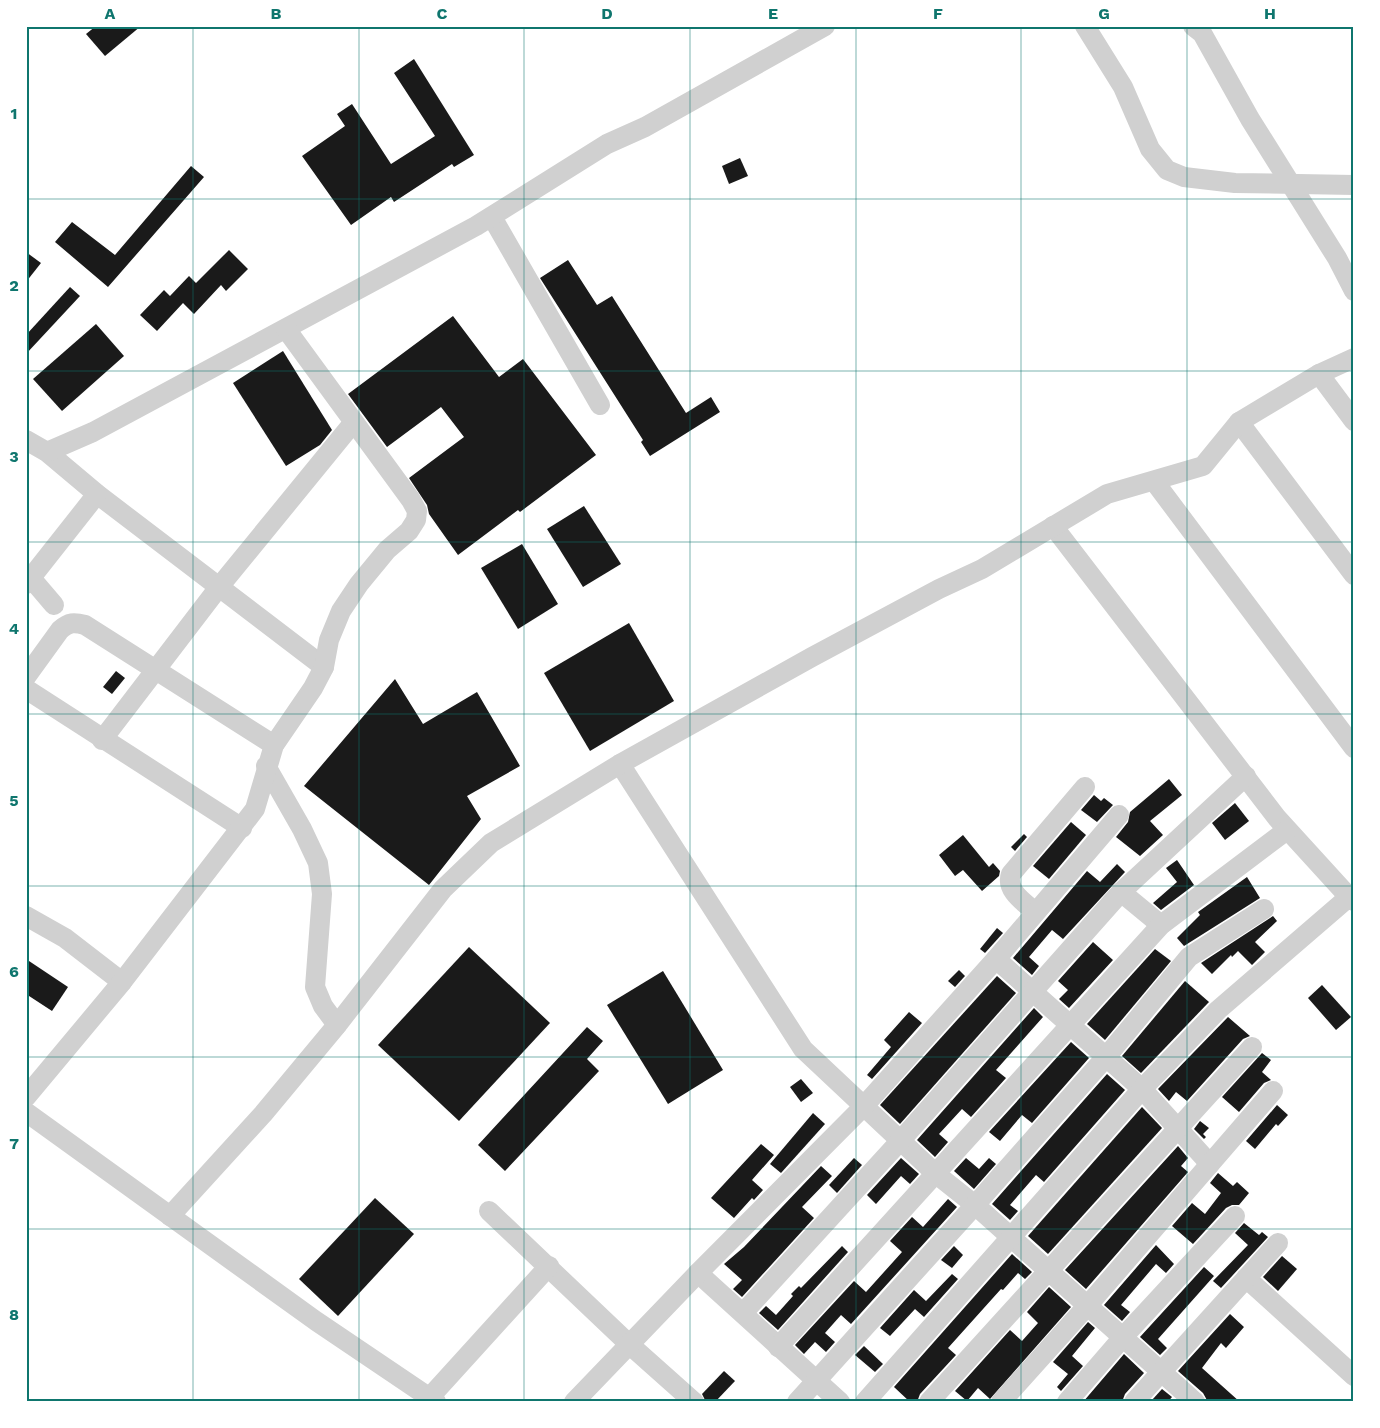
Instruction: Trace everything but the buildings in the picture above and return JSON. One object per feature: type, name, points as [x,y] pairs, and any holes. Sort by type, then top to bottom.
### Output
[{"type":"street","points":[[47,452],[93,432],[492,217],[607,144],[645,127],[825,26]]},
{"type":"street","points":[[1086,26],[1123,86],[1150,149],[1167,170],[1184,177],[1235,183],[1354,185]]},
{"type":"street","points":[[1203,28],[1250,119],[1337,258],[1354,291]]},
{"type":"street","points":[[492,217],[600,406]]},
{"type":"street","points":[[26,1097],[122,982],[255,809],[262,790],[266,766],[274,746],[313,688],[324,667],[329,640],[341,611],[359,584],[387,550],[409,531],[416,520],[417,511],[411,500],[286,329]]},
{"type":"street","points":[[170,1216],[263,1114],[442,890],[491,843],[620,764],[939,589],[982,569],[1107,494],[1203,466],[1239,422],[1319,374],[1354,358]]},
{"type":"street","points":[[1319,374],[1354,420]]},
{"type":"street","points":[[1239,422],[1354,575]]},
{"type":"street","points":[[102,740],[219,586],[353,423]]},
{"type":"street","points":[[26,440],[47,452],[97,494],[324,667]]},
{"type":"street","points":[[1154,481],[1354,748]]},
{"type":"street","points":[[54,605],[29,581],[97,494]]},
{"type":"street","points":[[865,1402],[1142,1089],[1218,1010],[1351,899],[1287,830],[1053,526]]},
{"type":"street","points":[[26,677],[60,630],[74,622],[85,625],[154,671],[274,746]]},
{"type":"street","points":[[26,689],[102,740],[242,828]]},
{"type":"street","points":[[620,764],[792,1035],[821,1068],[936,1174],[975,1205],[1124,1336],[1195,1402]]},
{"type":"street","points":[[266,766],[318,863],[322,894],[316,987],[320,1001],[336,1025]]},
{"type":"street","points":[[743,1313],[901,1140],[1120,892],[1246,776]]},
{"type":"street","points":[[1034,912],[1012,890],[1009,879],[1011,874],[1085,787]]},
{"type":"street","points":[[583,1399],[630,1345],[698,1273],[863,1107],[996,959],[1034,912],[1119,815]]},
{"type":"street","points":[[778,1348],[1161,925],[1287,830]]},
{"type":"street","points":[[1120,892],[1161,925]]},
{"type":"street","points":[[797,1402],[1106,1057],[1190,957],[1264,909]]},
{"type":"street","points":[[26,916],[65,938],[122,982]]},
{"type":"street","points":[[996,959],[1142,1089],[1210,1164]]},
{"type":"street","points":[[928,1402],[1252,1047]]},
{"type":"street","points":[[1000,1402],[1088,1305],[1273,1091]]},
{"type":"street","points":[[26,1112],[316,1321],[433,1400],[549,1266]]},
{"type":"street","points":[[489,1211],[630,1345],[694,1402]]},
{"type":"street","points":[[1067,1402],[1124,1336],[1235,1216]]},
{"type":"street","points":[[1134,1402],[1278,1243]]},
{"type":"street","points":[[698,1273],[743,1313],[778,1348],[840,1402]]},
{"type":"street","points":[[1246,1278],[1354,1376]]}]
